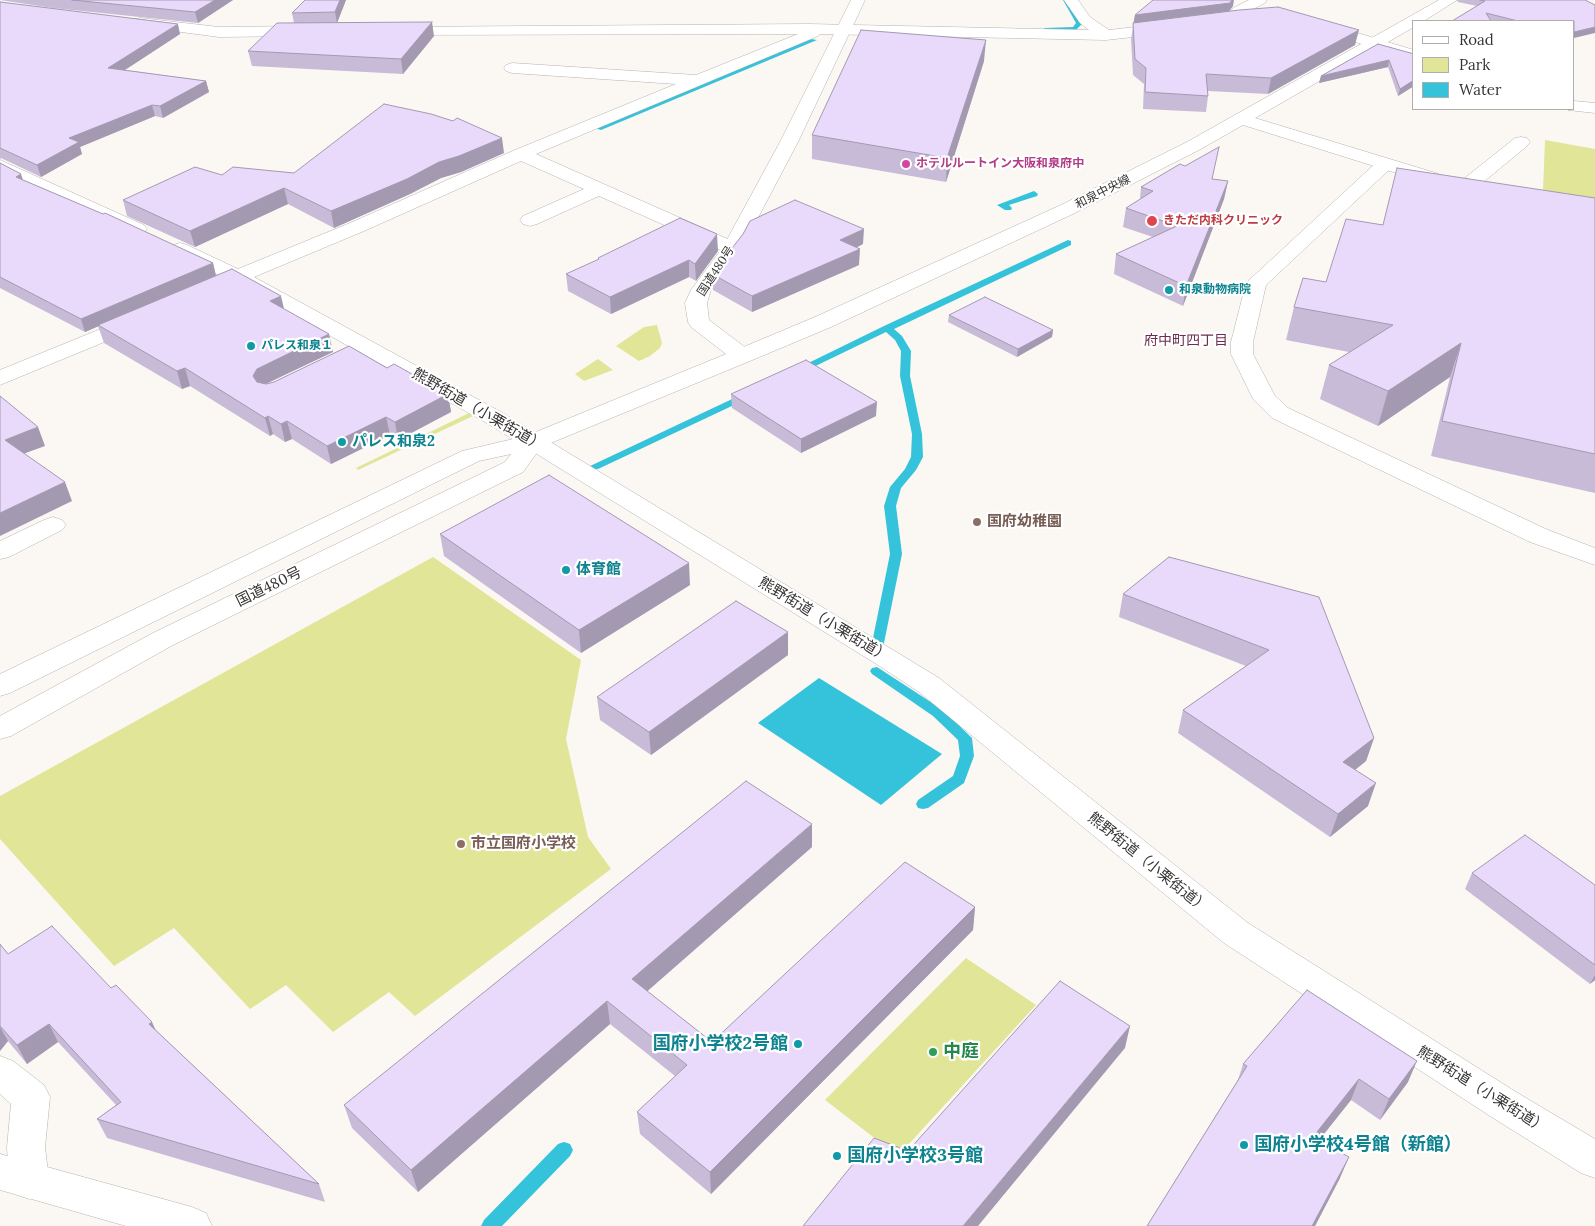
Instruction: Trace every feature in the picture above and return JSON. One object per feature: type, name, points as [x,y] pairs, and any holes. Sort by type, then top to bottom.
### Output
[{"type":"main road","name":"国道480号","points":[[0,686],[470,456],[533,442],[742,356],[699,322],[696,303],[701,290],[732,248],[789,142],[858,0]]},
{"type":"main road","points":[[1071,0],[1085,20],[1106,35]]},
{"type":"main road","points":[[1236,18],[1238,11],[1260,0]]},
{"type":"main road","name":"和泉中央線","points":[[1415,20],[1450,0]]},
{"type":"main road","points":[[384,30],[844,29],[1106,35],[1262,16]]},
{"type":"main road","points":[[121,21],[219,32],[315,31]]},
{"type":"main road","points":[[1304,22],[1412,54]]},
{"type":"main road","name":"和泉中央線","points":[[742,356],[823,322],[1068,209],[1193,146],[1412,22]]},
{"type":"main road","points":[[207,289],[356,227],[520,154],[810,35],[817,29]]},
{"type":"main road","points":[[512,68],[702,80]]},
{"type":"main road","points":[[1575,106],[1595,108]]},
{"type":"main road","points":[[1242,119],[1442,181],[1487,189]]},
{"type":"main road","points":[[1468,186],[1521,142]]},
{"type":"main road","points":[[520,154],[732,248]]},
{"type":"main road","points":[[1385,164],[1256,283],[1242,342],[1242,354],[1266,399],[1280,413],[1539,536],[1595,556]]},
{"type":"main road","name":"熊野街道（小栗街道）","points":[[0,165],[238,276],[366,346],[626,497],[929,685],[1236,933],[1503,1104],[1595,1160]]},
{"type":"main road","points":[[530,220],[599,189]]},
{"type":"main road","points":[[663,234],[681,225]]},
{"type":"main road","points":[[0,378],[157,311]]},
{"type":"main road","points":[[340,359],[366,346]]},
{"type":"main road","name":"国道480号","points":[[0,729],[163,639],[514,467],[533,442]]},
{"type":"main road","points":[[0,551],[53,525]]},
{"type":"main road","points":[[0,1072],[31,1097],[26,1148],[14,1177],[153,1220],[192,1226]]},
{"type":"green space","points":[[1545,140],[1595,149],[1595,199],[1543,191]]},
{"type":"green space","points":[[657,325],[662,343],[660,348],[650,356],[639,361],[616,346],[644,327]]},
{"type":"green space","points":[[598,359],[613,370],[584,381],[575,374]]},
{"type":"green space","points":[[469,413],[473,416],[358,470],[356,468]]},
{"type":"green space","points":[[433,557],[581,660],[566,739],[588,837],[611,869],[415,1016],[389,992],[333,1032],[286,985],[250,1009],[174,928],[114,966],[0,839],[0,796]]},
{"type":"green space","name":"中庭","points":[[966,958],[1036,1005],[898,1156],[825,1100]]},
{"type":"water","points":[[819,678],[942,754],[881,805],[758,723]]},
{"type":"building","points":[[72,0],[215,0],[195,12]]},
{"type":"building","points":[[305,0],[340,0],[335,12],[292,13]]},
{"type":"building","points":[[1153,0],[1232,0],[1230,3],[1135,15]]},
{"type":"building","points":[[1480,0],[1585,0],[1595,5],[1595,27],[1575,32],[1575,20],[1514,20],[1486,13],[1490,20],[1454,20],[1485,1]]},
{"type":"building","points":[[0,2],[178,24],[108,68],[206,81],[160,106],[152,105],[69,138],[79,142],[37,165],[0,148]]},
{"type":"building","points":[[1278,7],[1359,30],[1271,78],[1206,74],[1208,96],[1145,92],[1146,68],[1135,59],[1133,23]]},
{"type":"building","points":[[432,22],[401,59],[248,51],[277,23]]},
{"type":"building","points":[[861,30],[986,40],[947,158],[812,135]]},
{"type":"building","points":[[1378,44],[1412,53],[1412,81],[1400,89],[1389,60],[1321,76]]},
{"type":"building","points":[[384,104],[431,114],[453,121],[457,118],[502,138],[459,156],[439,162],[407,179],[331,211],[284,188],[190,231],[123,200],[195,167],[222,175],[233,167],[294,173]]},
{"type":"building","points":[[1219,147],[1212,179],[1228,181],[1186,286],[1116,254],[1177,226],[1126,208],[1153,191],[1141,187],[1180,164],[1185,166]]},
{"type":"building","points":[[0,163],[21,174],[16,177],[103,214],[105,213],[213,263],[81,319],[0,277]]},
{"type":"building","points":[[1397,168],[1595,198],[1595,454],[1442,421],[1461,343],[1388,391],[1329,365],[1393,325],[1294,307],[1303,278],[1326,282],[1346,219],[1383,225]]},
{"type":"building","points":[[795,200],[864,229],[840,240],[860,249],[752,296],[712,274],[743,234],[750,221]]},
{"type":"building","points":[[680,218],[717,234],[695,264],[689,260],[610,297],[566,274],[599,259]]},
{"type":"building","points":[[232,269],[281,296],[270,301],[329,334],[257,369],[253,376],[257,382],[266,384],[274,382],[349,346],[387,368],[394,364],[448,394],[395,422],[386,417],[327,446],[287,421],[281,424],[268,416],[265,418],[185,368],[177,371],[98,325]]},
{"type":"building","points":[[985,297],[1053,330],[1018,349],[949,315]]},
{"type":"building","points":[[806,360],[877,402],[801,439],[731,394]]},
{"type":"building","points":[[0,396],[38,427],[5,440],[65,482],[0,513]]},
{"type":"building","name":"体育館","points":[[549,475],[689,563],[579,630],[440,534]]},
{"type":"building","points":[[1169,557],[1319,597],[1374,738],[1343,762],[1376,783],[1338,814],[1183,710],[1269,650],[1123,594]]},
{"type":"building","points":[[736,601],[788,632],[649,732],[597,697]]},
{"type":"building","points":[[746,781],[812,824],[632,979],[712,1042],[905,862],[975,907],[710,1172],[637,1112],[687,1065],[607,1001],[411,1170],[344,1105]]},
{"type":"building","points":[[1525,835],[1595,885],[1595,965],[1472,873]]},
{"type":"building","points":[[52,926],[111,988],[116,985],[152,1022],[149,1024],[319,1184],[97,1119],[121,1102],[49,1024],[17,1045],[0,1026],[0,944],[8,954]]},
{"type":"building","points":[[1060,981],[1130,1026],[963,1226],[803,1226],[874,1138],[908,1151]]},
{"type":"building","points":[[1307,990],[1417,1061],[1389,1099],[1359,1079],[1313,1137],[1349,1157],[1312,1226],[1147,1226],[1247,1066],[1243,1064]]},
{"type":"waterway","points":[[1045,30],[1075,29],[1080,23],[1066,0]]},
{"type":"waterway","points":[[598,128],[813,40]]},
{"type":"waterway","points":[[1008,208],[1001,205],[1034,194]]},
{"type":"waterway","points":[[887,328],[1068,243]]},
{"type":"waterway","points":[[797,371],[887,328]]},
{"type":"waterway","points":[[878,643],[896,554],[890,506],[896,487],[910,470],[917,457],[917,434],[905,376],[906,351],[899,338],[887,328]]},
{"type":"waterway","points":[[594,467],[747,395]]},
{"type":"waterway","points":[[877,671],[938,713],[965,738],[967,756],[959,779],[923,804]]},
{"type":"waterway","points":[[490,1226],[564,1150]]},
{"type":"place","name":"ホテルルートイン大阪和泉府中","points":[[906,164]]},
{"type":"place","name":"きただ内科クリニック","points":[[1152,221]]},
{"type":"place","name":"和泉動物病院","points":[[1169,290]]},
{"type":"place","name":"パレス和泉１","points":[[251,346]]},
{"type":"place","name":"パレス和泉2","points":[[342,442]]},
{"type":"place","name":"国府幼稚園","points":[[977,522]]},
{"type":"place","name":"体育館","points":[[566,570]]},
{"type":"place","name":"市立国府小学校","points":[[461,844]]},
{"type":"place","name":"国府小学校2号館","points":[[798,1044]]},
{"type":"place","name":"中庭","points":[[933,1052]]},
{"type":"place","name":"国府小学校4号館（新館）","points":[[1244,1145]]},
{"type":"place","name":"国府小学校3号館","points":[[837,1156]]},
{"type":"district","name":"府中町四丁目","points":[[1186,341]]}]
